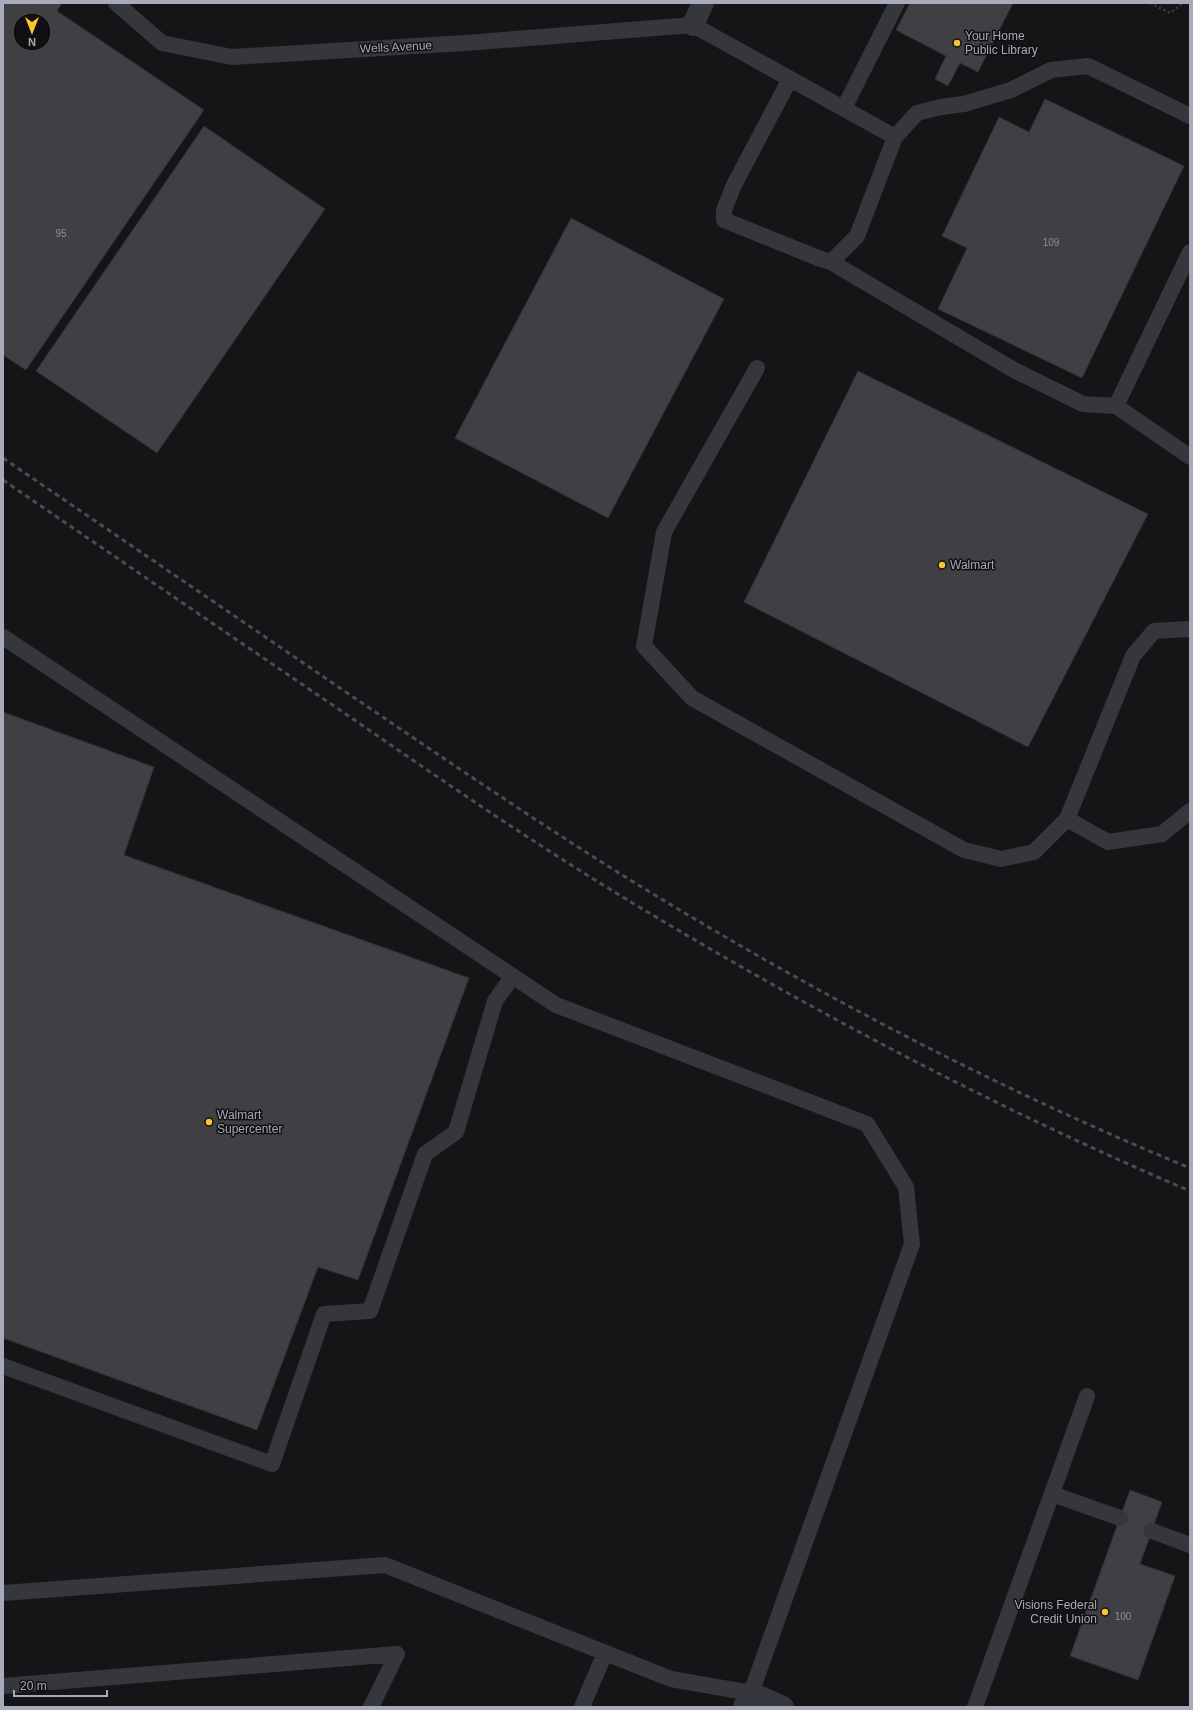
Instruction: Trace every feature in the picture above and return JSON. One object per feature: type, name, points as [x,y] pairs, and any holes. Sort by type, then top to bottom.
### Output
[{"type":"street","points":[[692,25],[703,3]]},
{"type":"street","points":[[747,1700],[783,1707]]},
{"type":"lane","name":"Wells Avenue","points":[[116,3],[162,43],[232,57],[465,43],[692,25]]},
{"type":"lane","points":[[844,108],[896,3]]},
{"type":"lane","points":[[692,25],[895,136]]},
{"type":"lane","points":[[831,262],[857,236],[895,136],[917,113],[940,107],[964,104],[1011,90],[1050,70],[1088,66],[1190,116]]},
{"type":"lane","points":[[790,79],[734,185],[724,210],[724,220],[831,262],[1014,370],[1084,404],[1116,406],[1190,457]]},
{"type":"lane","points":[[1116,406],[1190,252]]},
{"type":"lane","points":[[757,368],[664,532],[644,646],[692,698],[964,850],[1002,859],[1034,852],[1067,819],[1133,656],[1154,631],[1190,630]]},
{"type":"lane","points":[[3,637],[556,1005],[866,1124],[906,1187],[912,1244],[747,1700],[671,1679],[386,1565],[3,1593]]},
{"type":"lane","points":[[1067,819],[1108,842],[1162,834],[1190,812]]},
{"type":"lane","points":[[3,1366],[272,1464],[324,1314],[370,1311],[425,1154],[456,1132],[495,1001],[513,976]]},
{"type":"lane","points":[[975,1707],[1087,1396]]},
{"type":"lane","points":[[1052,1494],[1120,1518]]},
{"type":"lane","points":[[1152,1531],[1190,1545]]},
{"type":"lane","points":[[582,1707],[605,1653]]},
{"type":"lane","points":[[3,1686],[397,1654],[371,1707]]},
{"type":"path","points":[[1150,3],[1170,13],[1183,3]]},
{"type":"building","points":[[3,3],[62,3],[57,11],[204,110],[26,370],[3,355]]},
{"type":"building","name":"Your Home Public Library","points":[[910,3],[1013,3],[978,72],[960,63],[948,86],[935,79],[946,56],[896,30]]},
{"type":"building","points":[[1045,99],[1184,166],[1082,378],[938,309],[967,248],[942,236],[999,117],[1029,132]]},
{"type":"building","points":[[204,126],[325,209],[157,453],[36,371]]},
{"type":"building","points":[[571,218],[724,299],[608,518],[455,438]]},
{"type":"building","name":"Walmart","points":[[858,371],[1148,514],[1028,747],[744,602]]},
{"type":"building","name":"Walmart Supercenter","points":[[3,712],[154,767],[124,855],[469,978],[358,1280],[318,1267],[257,1430],[3,1338]]},
{"type":"building","points":[[1130,1490],[1162,1502],[1140,1564],[1175,1576],[1138,1680],[1070,1656]]},
{"type":"railway","points":[[3,458],[481,784],[590,855],[695,919],[763,959],[903,1035],[1045,1105],[1190,1168]]},
{"type":"railway","points":[[3,480],[478,804],[621,896],[759,977],[900,1054],[1044,1125],[1116,1159],[1190,1191]]},
{"type":"place","name":"Your Home Public Library","points":[[957,43]]},
{"type":"place","name":"Walmart","points":[[942,565]]},
{"type":"place","name":"Walmart Supercenter","points":[[209,1122]]},
{"type":"place","name":"Visions Federal Credit Union","points":[[1105,1612]]}]
